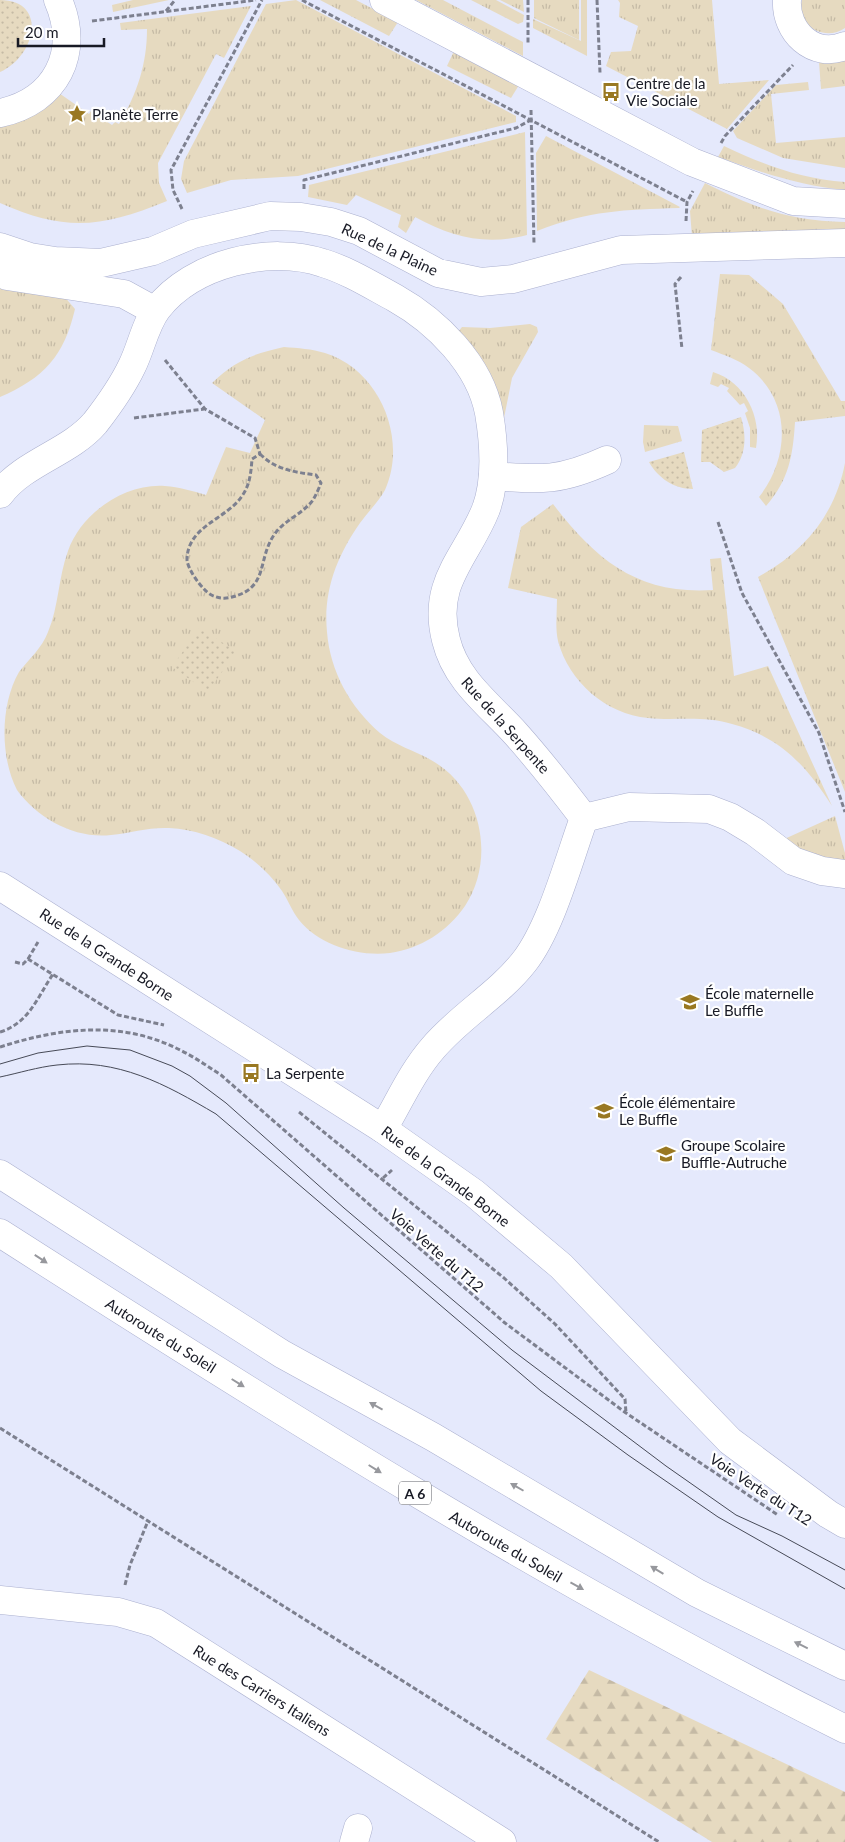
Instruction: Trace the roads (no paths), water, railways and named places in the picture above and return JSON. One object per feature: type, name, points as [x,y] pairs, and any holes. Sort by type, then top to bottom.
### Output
[{"type":"main road","points":[[384,0],[692,162],[793,201],[845,204]]},
{"type":"main road","points":[[787,0],[788,16],[793,29],[802,40],[812,46],[828,50],[845,46]]},
{"type":"main road","points":[[0,113],[31,104],[49,87],[62,67],[67,43],[62,12]]},
{"type":"main road","name":"Rue de la Plaine","points":[[0,247],[39,258],[70,263],[101,263],[153,251],[193,234],[270,216],[301,217],[331,222],[359,231],[438,273],[481,282],[538,274],[621,250],[845,243]]},
{"type":"main road","name":"Rue de la Serpente","points":[[0,494],[6,486],[32,466],[91,427],[115,398],[132,366],[151,320],[181,287],[201,274],[242,260],[269,257],[298,257],[321,262],[348,272],[416,309],[450,342],[478,383],[488,409],[492,437],[493,476],[487,507],[444,589],[442,614],[445,639],[455,666],[471,689],[513,730],[584,818]]},
{"type":"main road","points":[[0,272],[7,276],[124,294],[151,320]]},
{"type":"main road","points":[[493,476],[548,479],[577,474],[606,460]]},
{"type":"main road","points":[[383,1129],[416,1070],[434,1047],[498,991],[525,961],[542,934],[584,818],[629,807],[708,809],[730,817],[747,827],[793,861],[822,871],[845,874]]},
{"type":"main road","name":"Rue de la Grande Borne","points":[[0,886],[383,1129],[474,1194],[561,1266],[730,1441],[828,1514],[845,1524]]},
{"type":"main road","points":[[0,1174],[282,1354],[432,1437],[697,1593],[845,1666]]},
{"type":"main road","name":"Autoroute du Soleil","points":[[0,1233],[400,1484],[628,1614],[845,1729]]},
{"type":"main road","name":"Rue des Carriers Italiens","points":[[0,1600],[118,1612],[156,1623],[502,1842]]},
{"type":"tram line","points":[[0,1064],[38,1053],[87,1046],[130,1050],[172,1066],[190,1076],[226,1103],[344,1208],[512,1350],[666,1466],[736,1515],[782,1536],[845,1570]]},
{"type":"tram line","points":[[0,1077],[57,1065],[100,1065],[159,1083],[216,1114],[541,1391],[628,1455],[718,1517],[845,1589]]},
{"type":"place","name":"Centre de la Vie Sociale","points":[[611,92]]},
{"type":"place","name":"Planète Terre","points":[[77,114]]},
{"type":"place","name":"École maternelle Le Buffle","points":[[690,1002]]},
{"type":"place","name":"La Serpente","points":[[251,1073]]},
{"type":"place","name":"École élémentaire Le Buffle","points":[[604,1111]]},
{"type":"place","name":"Groupe Scolaire Buffle-Autruche","points":[[666,1154]]}]
